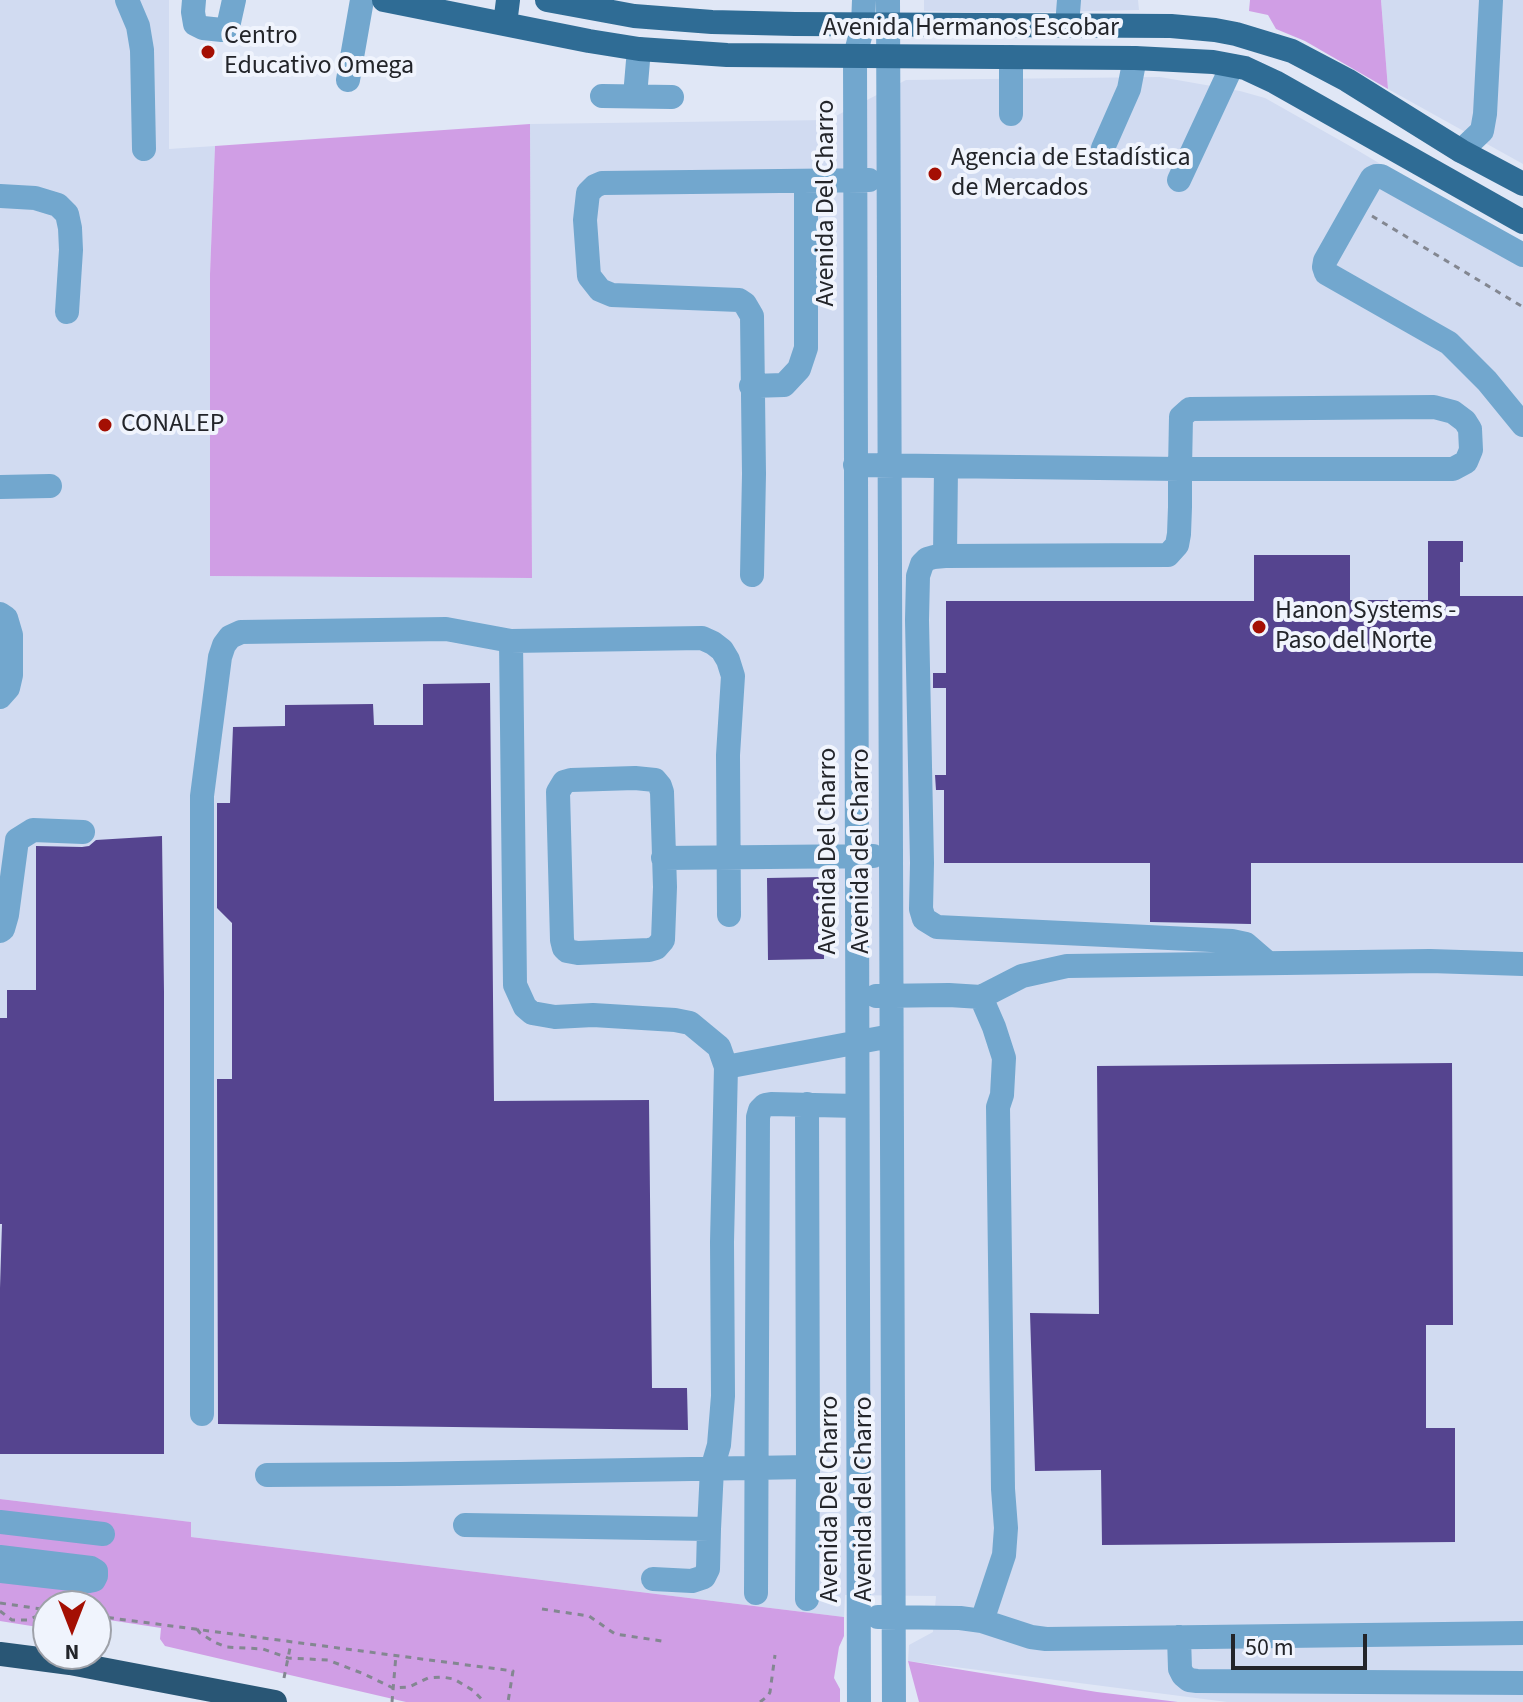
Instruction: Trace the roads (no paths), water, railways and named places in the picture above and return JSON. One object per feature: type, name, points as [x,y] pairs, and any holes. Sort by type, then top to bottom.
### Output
[{"type":"highway","points":[[0,1654],[70,1663],[275,1702]]},
{"type":"main road","name":"Avenida Hermanos Escobar","points":[[384,0],[507,12],[639,49],[727,55],[1135,58],[1213,62],[1245,68],[1523,222]]},
{"type":"main road","name":"Avenida Hermanos Escobar","points":[[547,0],[634,16],[712,22],[1171,26],[1215,30],[1292,51],[1523,184]]},
{"type":"main road","points":[[1011,25],[1011,57]]},
{"type":"street","points":[[127,0],[138,26],[142,50],[144,149]]},
{"type":"street","points":[[194,0],[195,24],[222,30],[228,27],[234,0]]},
{"type":"street","points":[[348,80],[362,0]]},
{"type":"street","name":"Avenida Del Charro","points":[[859,1702],[855,56],[875,25],[864,0]]},
{"type":"street","name":"Avenida del Charro","points":[[888,0],[875,25],[886,57],[894,1702]]},
{"type":"street","points":[[1067,26],[1069,0]]},
{"type":"street","points":[[1461,151],[1482,131],[1491,0]]},
{"type":"street","points":[[635,96],[639,49]]},
{"type":"street","points":[[1011,57],[1011,114]]},
{"type":"street","points":[[1103,148],[1129,89],[1135,58]]},
{"type":"street","points":[[1179,180],[1232,66]]},
{"type":"street","points":[[602,96],[672,97]]},
{"type":"street","points":[[1523,255],[1376,176],[1372,178],[1324,267],[1326,273],[1449,343],[1487,381],[1523,425]]},
{"type":"street","points":[[752,575],[752,316],[739,300],[612,295],[600,290],[589,276],[585,220],[588,193],[602,183],[887,180]]},
{"type":"street","points":[[751,386],[784,385],[799,369],[806,348],[806,181]]},
{"type":"street","points":[[0,196],[35,198],[58,205],[67,214],[71,250],[67,312]]},
{"type":"street","points":[[855,465],[1180,469],[1453,469],[1466,462],[1471,450],[1470,429],[1465,421],[1453,412],[1434,407],[1190,409],[1181,417],[1180,469],[1179,534],[1177,545],[1168,555],[945,556],[927,559],[922,564],[918,576],[917,620],[921,909],[924,919],[937,927],[1232,941],[1246,944],[1268,963]]},
{"type":"street","points":[[945,556],[946,467]]},
{"type":"street","points":[[0,487],[50,486]]},
{"type":"street","points":[[0,614],[6,618],[11,635],[11,675],[8,688],[0,697]]},
{"type":"street","points":[[202,1414],[202,796],[220,657],[230,637],[241,632],[446,629],[511,641],[702,638],[713,643],[722,650],[733,676],[728,755],[729,915]]},
{"type":"street","points":[[511,641],[515,985],[519,996],[525,1007],[540,1016],[593,1015],[690,1023],[719,1047],[726,1067],[722,1242],[723,1396],[719,1445],[712,1469],[708,1569],[704,1577],[692,1581],[653,1579]]},
{"type":"street","points":[[635,778],[657,782],[662,792],[663,858],[663,940],[656,948],[578,953],[564,948],[558,792],[564,782],[635,778]]},
{"type":"street","points":[[0,931],[7,915],[17,840],[33,830],[83,832]]},
{"type":"street","points":[[663,858],[890,856]]},
{"type":"street","points":[[857,995],[981,997],[1022,976],[1067,966],[1430,961],[1523,964]]},
{"type":"street","points":[[981,997],[1004,1058],[1002,1095],[998,1107],[1006,1528],[1004,1555],[982,1621]]},
{"type":"street","points":[[726,1067],[891,1036]]},
{"type":"street","points":[[756,1593],[758,1117],[765,1105],[771,1104],[857,1106]]},
{"type":"street","points":[[807,1104],[807,1599]]},
{"type":"street","points":[[267,1475],[808,1467]]},
{"type":"street","points":[[0,1522],[103,1534]]},
{"type":"street","points":[[465,1525],[709,1529]]},
{"type":"street","points":[[0,1557],[91,1568],[96,1571],[96,1576],[89,1581],[0,1571]]},
{"type":"street","points":[[859,1617],[982,1621],[1046,1639],[1523,1633]]},
{"type":"street","points":[[1179,1637],[1180,1669],[1189,1680],[1523,1683]]},
{"type":"place","name":"Centro Educativo Omega","points":[[208,52]]},
{"type":"place","name":"Agencia de Estadística de Mercados","points":[[935,174]]},
{"type":"place","name":"CONALEP","points":[[105,425]]},
{"type":"place","name":"Hanon Systems - Paso del Norte","points":[[1259,627]]}]
